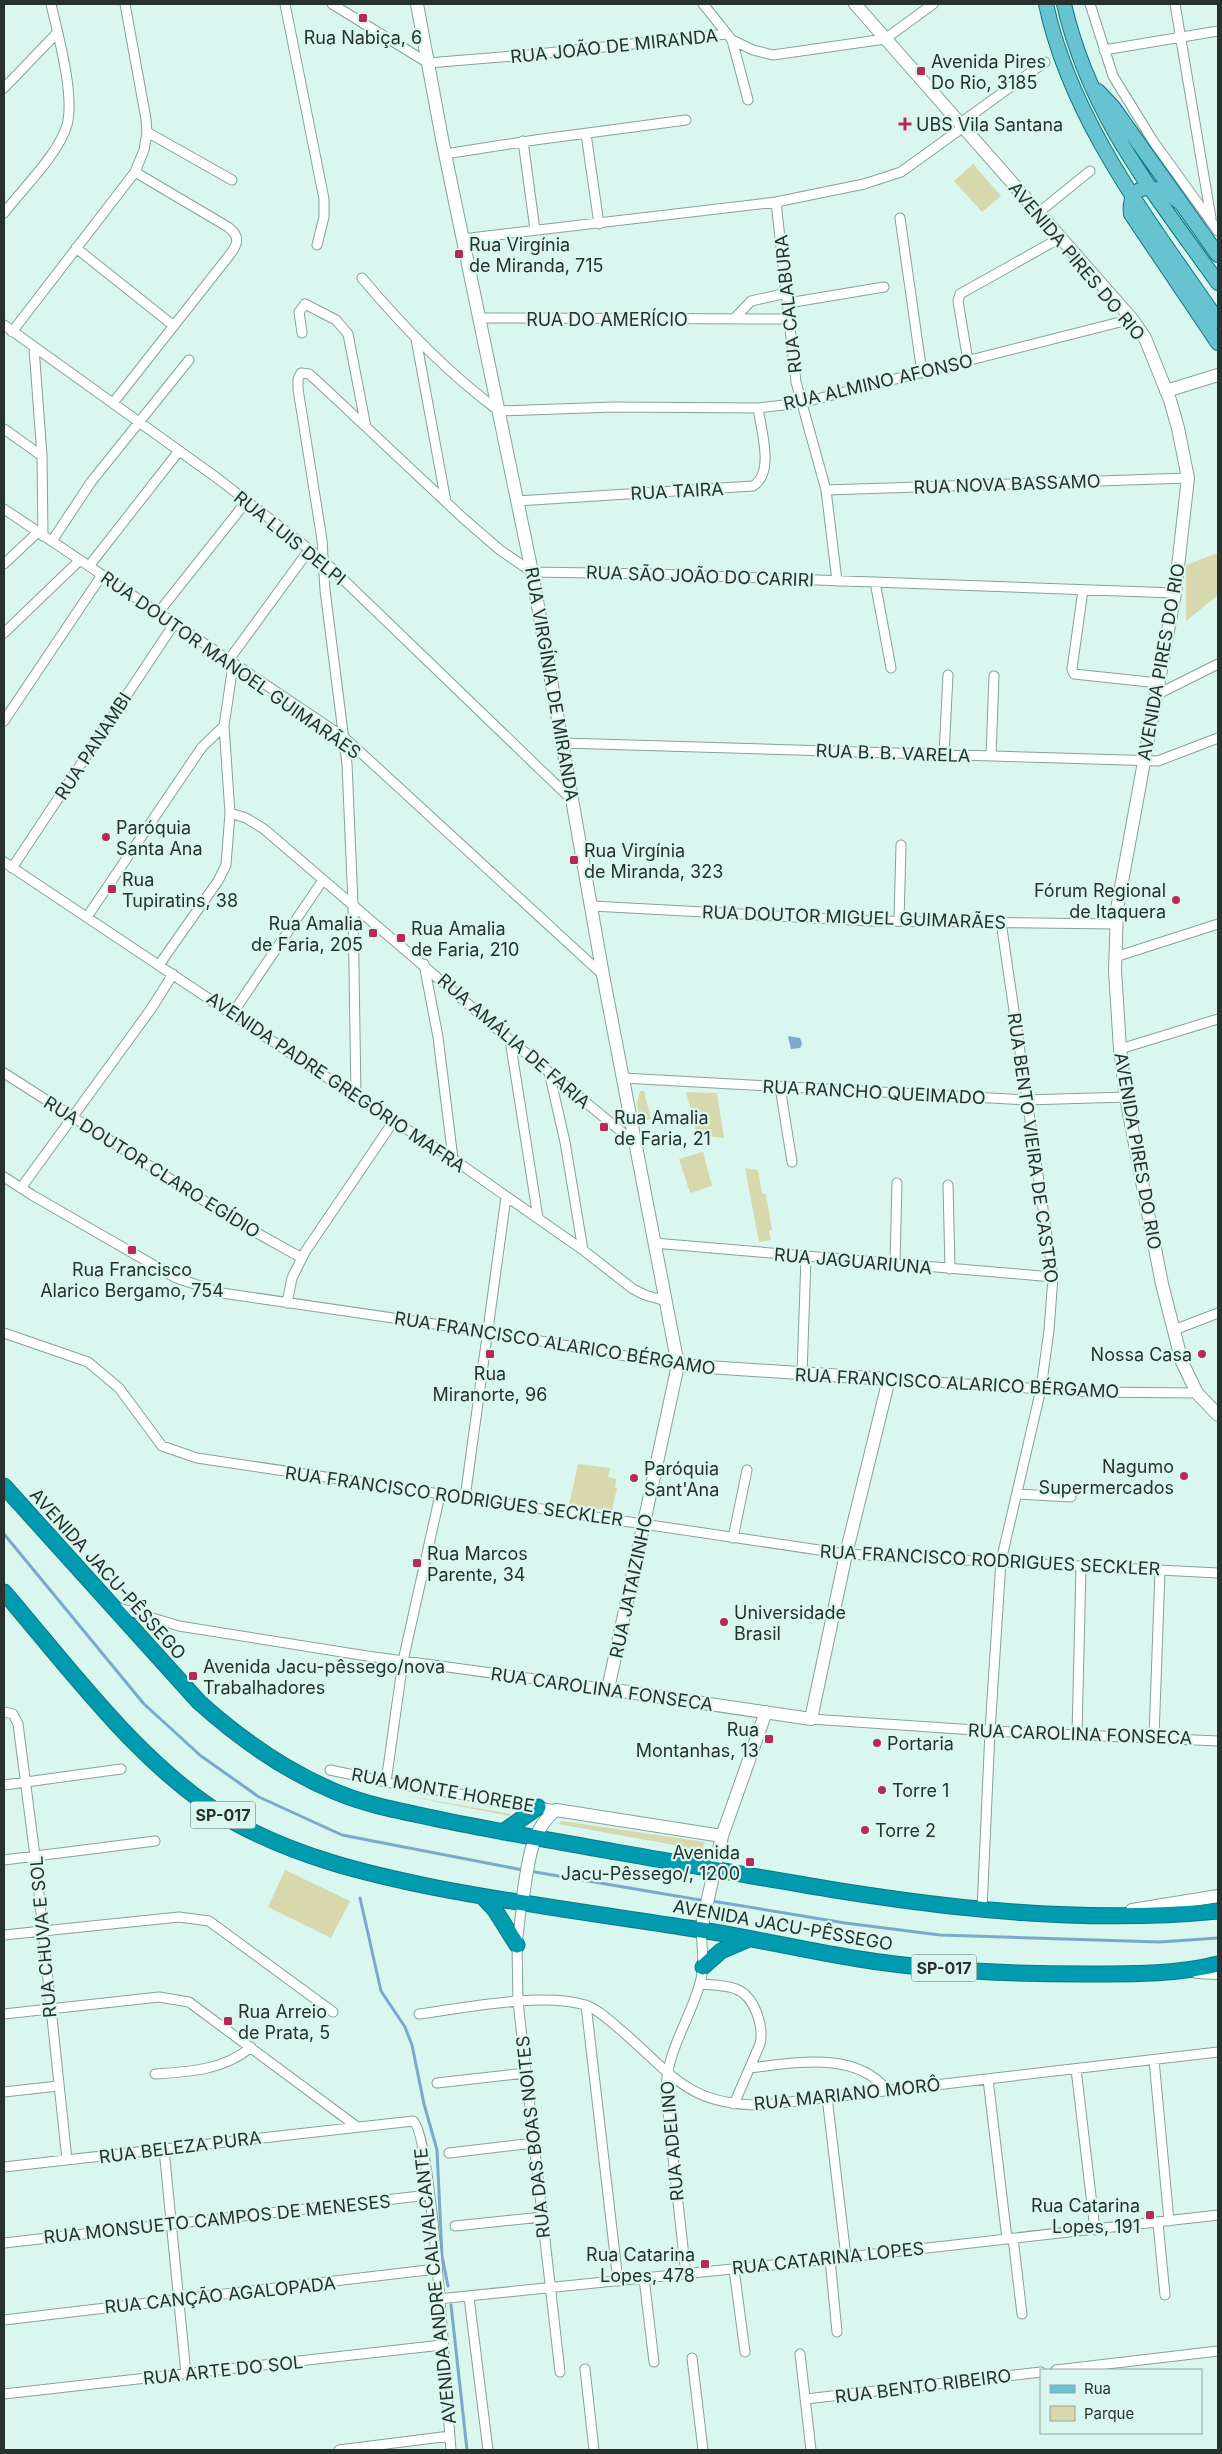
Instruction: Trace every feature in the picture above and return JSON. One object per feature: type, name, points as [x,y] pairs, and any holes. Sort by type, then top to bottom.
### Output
[{"type":"highway","name":"AVENIDA JACU-PÊSSEGO","points":[[4,1486],[199,1702],[224,1725],[259,1751],[300,1775],[346,1796],[380,1807],[503,1832],[533,1842],[712,1873],[893,1899],[982,1910],[1043,1914],[1168,1914],[1218,1911]]},
{"type":"highway","name":"AVENIDA JACU-PÊSSEGO","points":[[4,1592],[118,1724],[162,1769],[209,1807],[274,1842],[308,1855],[394,1879],[483,1897],[523,1897],[702,1926],[749,1939],[860,1959],[988,1972],[1063,1974],[1189,1971]]},
{"type":"highway","points":[[503,1832],[538,1807]]},
{"type":"highway","points":[[483,1897],[495,1910],[517,1945]]},
{"type":"highway","points":[[703,1967],[721,1951],[749,1939]]},
{"type":"highway","name":"SP-017","points":[[1189,1971],[1218,1964]]},
{"type":"main road","points":[[1046,4],[1060,53],[1073,85],[1133,198],[1218,321]]},
{"type":"main road","points":[[1064,4],[1088,81],[1128,158],[1218,283]]},
{"type":"main road","points":[[1088,81],[1113,107],[1178,201],[1218,254]]},
{"type":"main road","points":[[1178,201],[1162,190],[1148,187],[1139,191],[1133,198],[1130,210],[1134,221],[1218,343]]},
{"type":"street","points":[[4,212],[56,148],[66,126],[70,102],[50,4]]},
{"type":"street","points":[[12,332],[135,172],[141,161],[147,132],[125,4]]},
{"type":"street","points":[[285,4],[324,199],[324,217],[317,245]]},
{"type":"street","points":[[332,4],[428,63]]},
{"type":"street","name":"RUA VIRGÍNIA DE MIRANDA","points":[[417,4],[462,239],[532,572],[603,975],[678,1365]]},
{"type":"street","points":[[702,4],[729,37],[748,100]]},
{"type":"street","name":"AVENIDA PIRES DO RIO","points":[[855,4],[1132,319],[1145,338],[1178,428],[1188,478],[1175,592],[1116,924],[1115,958],[1120,1049],[1126,1097],[1156,1257],[1185,1372],[1197,1393],[1218,1415]]},
{"type":"street","points":[[885,39],[932,4]]},
{"type":"street","points":[[1090,4],[1113,76],[1136,115],[1218,231]]},
{"type":"street","points":[[1175,4],[1211,220]]},
{"type":"street","points":[[1104,50],[1218,31]]},
{"type":"street","points":[[4,88],[57,33]]},
{"type":"street","name":"RUA JOÃO DE MIRANDA","points":[[428,63],[729,37],[753,50],[773,55],[885,39]]},
{"type":"street","points":[[462,239],[776,202],[887,178],[916,163],[1045,62]]},
{"type":"street","points":[[445,154],[523,141],[686,120]]},
{"type":"street","points":[[147,132],[232,180]]},
{"type":"street","points":[[586,134],[599,224]]},
{"type":"street","points":[[523,141],[535,230]]},
{"type":"street","points":[[1038,213],[1090,171]]},
{"type":"street","points":[[113,403],[235,248],[237,238],[228,226],[135,172]]},
{"type":"street","points":[[1208,200],[1218,198]]},
{"type":"street","name":"RUA CALABURA","points":[[776,202],[787,292],[788,319],[801,403],[826,490],[838,580]]},
{"type":"street","points":[[900,218],[922,373]]},
{"type":"street","points":[[968,361],[958,301],[960,294],[1060,238]]},
{"type":"street","points":[[76,248],[174,326]]},
{"type":"street","points":[[362,278],[416,339],[462,382],[499,411]]},
{"type":"street","points":[[788,303],[884,287]]},
{"type":"street","points":[[734,319],[751,301],[787,292]]},
{"type":"street","points":[[302,334],[298,312],[302,306],[307,304],[336,320],[346,329],[352,349],[366,427]]},
{"type":"street","name":"RUA DO AMERÍCIO","points":[[479,318],[788,319]]},
{"type":"street","name":"RUA ALMINO AFONSO","points":[[499,411],[614,407],[758,408],[801,403],[1132,319]]},
{"type":"street","name":"RUA LUIS DELPI","points":[[4,325],[179,450],[324,560],[573,801]]},
{"type":"street","points":[[416,339],[446,502]]},
{"type":"street","points":[[4,564],[40,534],[42,456],[34,348]]},
{"type":"street","points":[[52,541],[91,482],[189,360]]},
{"type":"street","points":[[356,1096],[353,904],[345,738],[325,590],[324,560],[298,389],[298,380],[301,373],[309,374],[316,380],[500,550],[532,572]]},
{"type":"street","points":[[1166,391],[1218,375]]},
{"type":"street","name":"RUA TAIRA","points":[[517,501],[753,486],[763,477],[766,464],[758,408]]},
{"type":"street","points":[[4,429],[42,456]]},
{"type":"street","points":[[89,566],[179,450]]},
{"type":"street","name":"RUA NOVA BASSAMO","points":[[826,490],[1188,478]]},
{"type":"street","points":[[158,613],[246,502]]},
{"type":"street","name":"RUA DOUTOR MANOEL GUIMARÃES","points":[[4,509],[230,663],[345,738],[603,975]]},
{"type":"street","points":[[159,965],[224,870],[229,851],[230,812],[224,726],[230,663],[310,550]]},
{"type":"street","points":[[4,633],[80,560]]},
{"type":"street","name":"RUA SÃO JOÃO DO CARIRI","points":[[532,572],[838,580],[1175,592]]},
{"type":"street","points":[[4,721],[102,575]]},
{"type":"street","points":[[875,582],[890,668]]},
{"type":"street","points":[[1083,590],[1072,669],[1074,674],[1158,689],[1218,664]]},
{"type":"street","name":"RUA PANAMBI","points":[[12,868],[174,624]]},
{"type":"street","points":[[944,754],[948,675]]},
{"type":"street","points":[[991,756],[994,676]]},
{"type":"street","points":[[87,917],[202,747],[224,726]]},
{"type":"street","name":"RUA B. B. VARELA","points":[[563,743],[1144,761],[1168,759],[1218,738]]},
{"type":"street","name":"RUA AMÁLIA DE FARIA","points":[[230,812],[255,822],[424,964],[510,1040],[634,1142]]},
{"type":"street","points":[[899,921],[901,845]]},
{"type":"street","name":"AVENIDA PADRE GREGÓRIO MAFRA","points":[[4,862],[394,1122],[454,1159],[583,1250],[633,1289],[645,1295],[666,1301]]},
{"type":"street","points":[[232,1014],[323,880]]},
{"type":"street","name":"RUA DOUTOR MIGUEL GUIMARÃES","points":[[592,906],[777,917],[1116,924]]},
{"type":"street","name":"RUA BENTO VIEIRA DE CASTRO","points":[[982,1910],[990,1731],[1002,1561],[1041,1389],[1049,1330],[1053,1277],[1001,922]]},
{"type":"street","points":[[1115,958],[1218,924]]},
{"type":"street","points":[[424,964],[438,1037],[454,1159]]},
{"type":"street","points":[[21,1188],[151,1009],[172,974]]},
{"type":"street","points":[[1120,1049],[1218,1019]]},
{"type":"street","points":[[510,1040],[538,1218]]},
{"type":"street","points":[[548,1072],[565,1142],[583,1250]]},
{"type":"street","name":"RUA DOUTOR CLARO EGÍDIO","points":[[4,1073],[239,1223],[302,1258]]},
{"type":"street","name":"RUA RANCHO QUEIMADO","points":[[623,1078],[1026,1100],[1126,1097]]},
{"type":"street","points":[[780,1088],[792,1162]]},
{"type":"street","points":[[287,1302],[292,1278],[302,1258],[368,1157],[394,1122]]},
{"type":"street","name":"RUA FRANCISCO ALARICO BÉRGAMO","points":[[4,1177],[176,1278],[222,1293],[489,1332],[678,1365],[802,1375],[1041,1389],[1158,1394],[1197,1393]]},
{"type":"street","points":[[895,1263],[897,1183]]},
{"type":"street","points":[[948,1185],[950,1268]]},
{"type":"street","points":[[465,1498],[506,1197]]},
{"type":"street","name":"RUA JAGUARIUNA","points":[[654,1243],[1053,1277]]},
{"type":"street","points":[[802,1375],[806,1257]]},
{"type":"street","points":[[1174,1330],[1218,1312]]},
{"type":"street","name":"RUA FRANCISCO RODRIGUES SECKLER","points":[[4,1333],[88,1362],[120,1388],[162,1446],[197,1458],[846,1554],[1218,1573]]},
{"type":"street","name":"RUA JATAIZINHO","points":[[608,1689],[678,1365]]},
{"type":"street","points":[[811,1719],[846,1554],[889,1380]]},
{"type":"street","points":[[733,1538],[747,1470]]},
{"type":"street","points":[[1017,1494],[1072,1497]]},
{"type":"street","points":[[386,1782],[403,1661],[440,1495]]},
{"type":"street","points":[[1077,1734],[1082,1567]]},
{"type":"street","points":[[1154,1737],[1160,1571]]},
{"type":"street","name":"RUA CAROLINA FONSECA","points":[[111,1605],[134,1614],[179,1626],[403,1661],[811,1719],[990,1731],[1218,1741]]},
{"type":"street","name":"RUA CHUVA E SOL","points":[[4,1712],[14,1714],[18,1724],[35,1856],[49,2009],[66,2160]]},
{"type":"street","points":[[702,1926],[712,1873],[722,1836],[766,1712]]},
{"type":"street","points":[[4,1785],[121,1769]]},
{"type":"street","name":"RUA MONTE HOREBE","points":[[330,1770],[386,1782],[722,1836]]},
{"type":"street","name":"RUA MONTE HOREBE","points":[[533,1842],[543,1821],[556,1810]]},
{"type":"street","points":[[4,1860],[155,1842]]},
{"type":"street","points":[[523,1897],[533,1842]]},
{"type":"street","points":[[1105,1915],[1218,1896]]},
{"type":"street","name":"RUA DAS BOAS NOITES","points":[[523,1897],[517,1945],[518,2002],[560,2372]]},
{"type":"street","points":[[4,1935],[179,1917],[201,1918],[209,1921],[333,2012]]},
{"type":"street","name":"RUA ADELINO","points":[[686,2274],[666,2095],[666,2071],[700,1984],[703,1967],[702,1926]]},
{"type":"street","name":"AVENIDA JACU-PÊSSEGO","points":[[1189,1971],[1218,1973]]},
{"type":"street","points":[[700,1984],[738,1990],[755,2011],[760,2024],[762,2035],[734,2104]]},
{"type":"street","points":[[4,2014],[159,1997],[179,1998],[189,2002],[356,2126]]},
{"type":"street","name":"RUA MARIANO MORÔ","points":[[418,2014],[518,2002],[562,2002],[586,2006],[607,2019],[666,2071],[699,2095],[734,2104],[764,2105],[1218,2052]]},
{"type":"street","points":[[586,2006],[618,2281]]},
{"type":"street","points":[[155,2074],[218,2066],[231,2062],[251,2047]]},
{"type":"street","points":[[1154,2060],[1169,2221]]},
{"type":"street","points":[[750,2068],[828,2062],[845,2064],[875,2077],[887,2090]]},
{"type":"street","points":[[1076,2069],[1095,2230]]},
{"type":"street","points":[[437,2083],[525,2073]]},
{"type":"street","points":[[988,2079],[1022,2314]]},
{"type":"street","points":[[4,2092],[58,2086]]},
{"type":"street","points":[[827,2097],[846,2257]]},
{"type":"street","name":"AVENIDA ANDRE CALVALCANTE","points":[[356,2126],[409,2121],[417,2124],[422,2144],[429,2195],[451,2450]]},
{"type":"street","name":"RUA BELEZA PURA","points":[[4,2167],[356,2126]]},
{"type":"street","points":[[449,2152],[534,2144]]},
{"type":"street","points":[[164,2149],[186,2374]]},
{"type":"street","name":"RUA MONSUETO CAMPOS DE MENESES","points":[[4,2243],[429,2195]]},
{"type":"street","name":"RUA CATARINA LOPES","points":[[438,2299],[830,2259],[1218,2215]]},
{"type":"street","points":[[455,2226],[542,2217]]},
{"type":"street","points":[[1158,2223],[1165,2295]]},
{"type":"street","points":[[830,2259],[837,2332]]},
{"type":"street","points":[[734,2269],[745,2352]]},
{"type":"street","name":"RUA CANÇÃO AGALOPADA","points":[[4,2320],[436,2270]]},
{"type":"street","points":[[644,2278],[654,2362]]},
{"type":"street","name":"AVENIDA ANDRE CALVALCANTE","points":[[469,2296],[488,2450]]},
{"type":"street","name":"RUA ARTE DO SOL","points":[[4,2394],[442,2345]]},
{"type":"street","points":[[1065,2369],[1218,2351]]},
{"type":"street","points":[[800,2354],[811,2450]]},
{"type":"street","points":[[692,2358],[703,2450]]},
{"type":"street","points":[[585,2369],[594,2450]]},
{"type":"street","name":"RUA BENTO RIBEIRO","points":[[806,2399],[1040,2372]]},
{"type":"street","points":[[339,2450],[450,2436]]},
{"type":"green space","points":[[973,164],[1001,196],[982,212],[954,181]]},
{"type":"green space","points":[[1218,553],[1218,595],[1186,621],[1186,565]]},
{"type":"green space","points":[[640,1091],[644,1091],[651,1119],[640,1122],[637,1103]]},
{"type":"green space","points":[[686,1092],[717,1093],[724,1138],[703,1136],[701,1129],[696,1130]]},
{"type":"green space","points":[[703,1152],[712,1186],[690,1193],[679,1159]]},
{"type":"green space","points":[[745,1168],[758,1170],[762,1193],[766,1194],[772,1230],[769,1231],[771,1240],[759,1242]]},
{"type":"green space","points":[[578,1464],[610,1468],[608,1477],[616,1479],[615,1488],[617,1488],[612,1511],[569,1505]]},
{"type":"green space","points":[[397,1794],[511,1814],[509,1816]]},
{"type":"green space","points":[[562,1821],[705,1842],[702,1850],[558,1824]]},
{"type":"green space","points":[[285,1870],[350,1901],[331,1938],[268,1907]]},
{"type":"water","points":[[788,1036],[800,1038],[802,1044],[800,1048],[791,1049]]},
{"type":"waterway","points":[[4,1534],[144,1704],[201,1756],[259,1797],[342,1835],[523,1870]]},
{"type":"waterway","points":[[529,1871],[706,1901]]},
{"type":"waterway","points":[[360,1898],[381,1991],[405,2027],[412,2045],[424,2104],[437,2150],[442,2256],[448,2286]]},
{"type":"waterway","points":[[712,1901],[845,1923],[940,1935],[1160,1942],[1218,1938]]},
{"type":"waterway","points":[[451,2305],[467,2450]]},
{"type":"place","name":"Rua Nabiça, 6","points":[[363,18]]},
{"type":"place","name":"Avenida Pires Do Rio, 3185","points":[[921,71]]},
{"type":"place","name":"UBS Vila Santana","points":[[905,124]]},
{"type":"place","name":"Rua Virgínia de Miranda, 715","points":[[459,254]]},
{"type":"place","name":"Paróquia Santa Ana","points":[[106,837]]},
{"type":"place","name":"Rua Virgínia de Miranda, 323","points":[[574,860]]},
{"type":"place","name":"Rua Tupiratins, 38","points":[[112,889]]},
{"type":"place","name":"Fórum Regional de Itaquera","points":[[1176,900]]},
{"type":"place","name":"Rua Amalia de Faria, 205","points":[[373,933]]},
{"type":"place","name":"Rua Amalia de Faria, 210","points":[[401,938]]},
{"type":"place","name":"Rua Amalia de Faria, 21","points":[[604,1127]]},
{"type":"place","name":"Rua Francisco Alarico Bergamo, 754","points":[[132,1250]]},
{"type":"place","name":"Rua Miranorte, 96","points":[[490,1354]]},
{"type":"place","name":"Nossa Casa","points":[[1202,1354]]},
{"type":"place","name":"Nagumo Supermercados","points":[[1184,1476]]},
{"type":"place","name":"Paróquia Sant'Ana","points":[[634,1478]]},
{"type":"place","name":"Rua Marcos Parente, 34","points":[[417,1563]]},
{"type":"place","name":"Universidade Brasil","points":[[724,1622]]},
{"type":"place","name":"Avenida Jacu-pêssego/nova Trabalhadores","points":[[193,1676]]},
{"type":"place","name":"Rua Montanhas, 13","points":[[769,1739]]},
{"type":"place","name":"Portaria","points":[[877,1743]]},
{"type":"place","name":"Torre 1","points":[[882,1790]]},
{"type":"place","name":"Torre 2","points":[[865,1830]]},
{"type":"place","name":"Avenida Jacu-Pêssego/, 1200","points":[[750,1862]]},
{"type":"place","name":"Rua Arreio de Prata, 5","points":[[228,2021]]},
{"type":"place","name":"Rua Catarina Lopes, 191","points":[[1150,2215]]},
{"type":"place","name":"Rua Catarina Lopes, 478","points":[[705,2264]]}]
